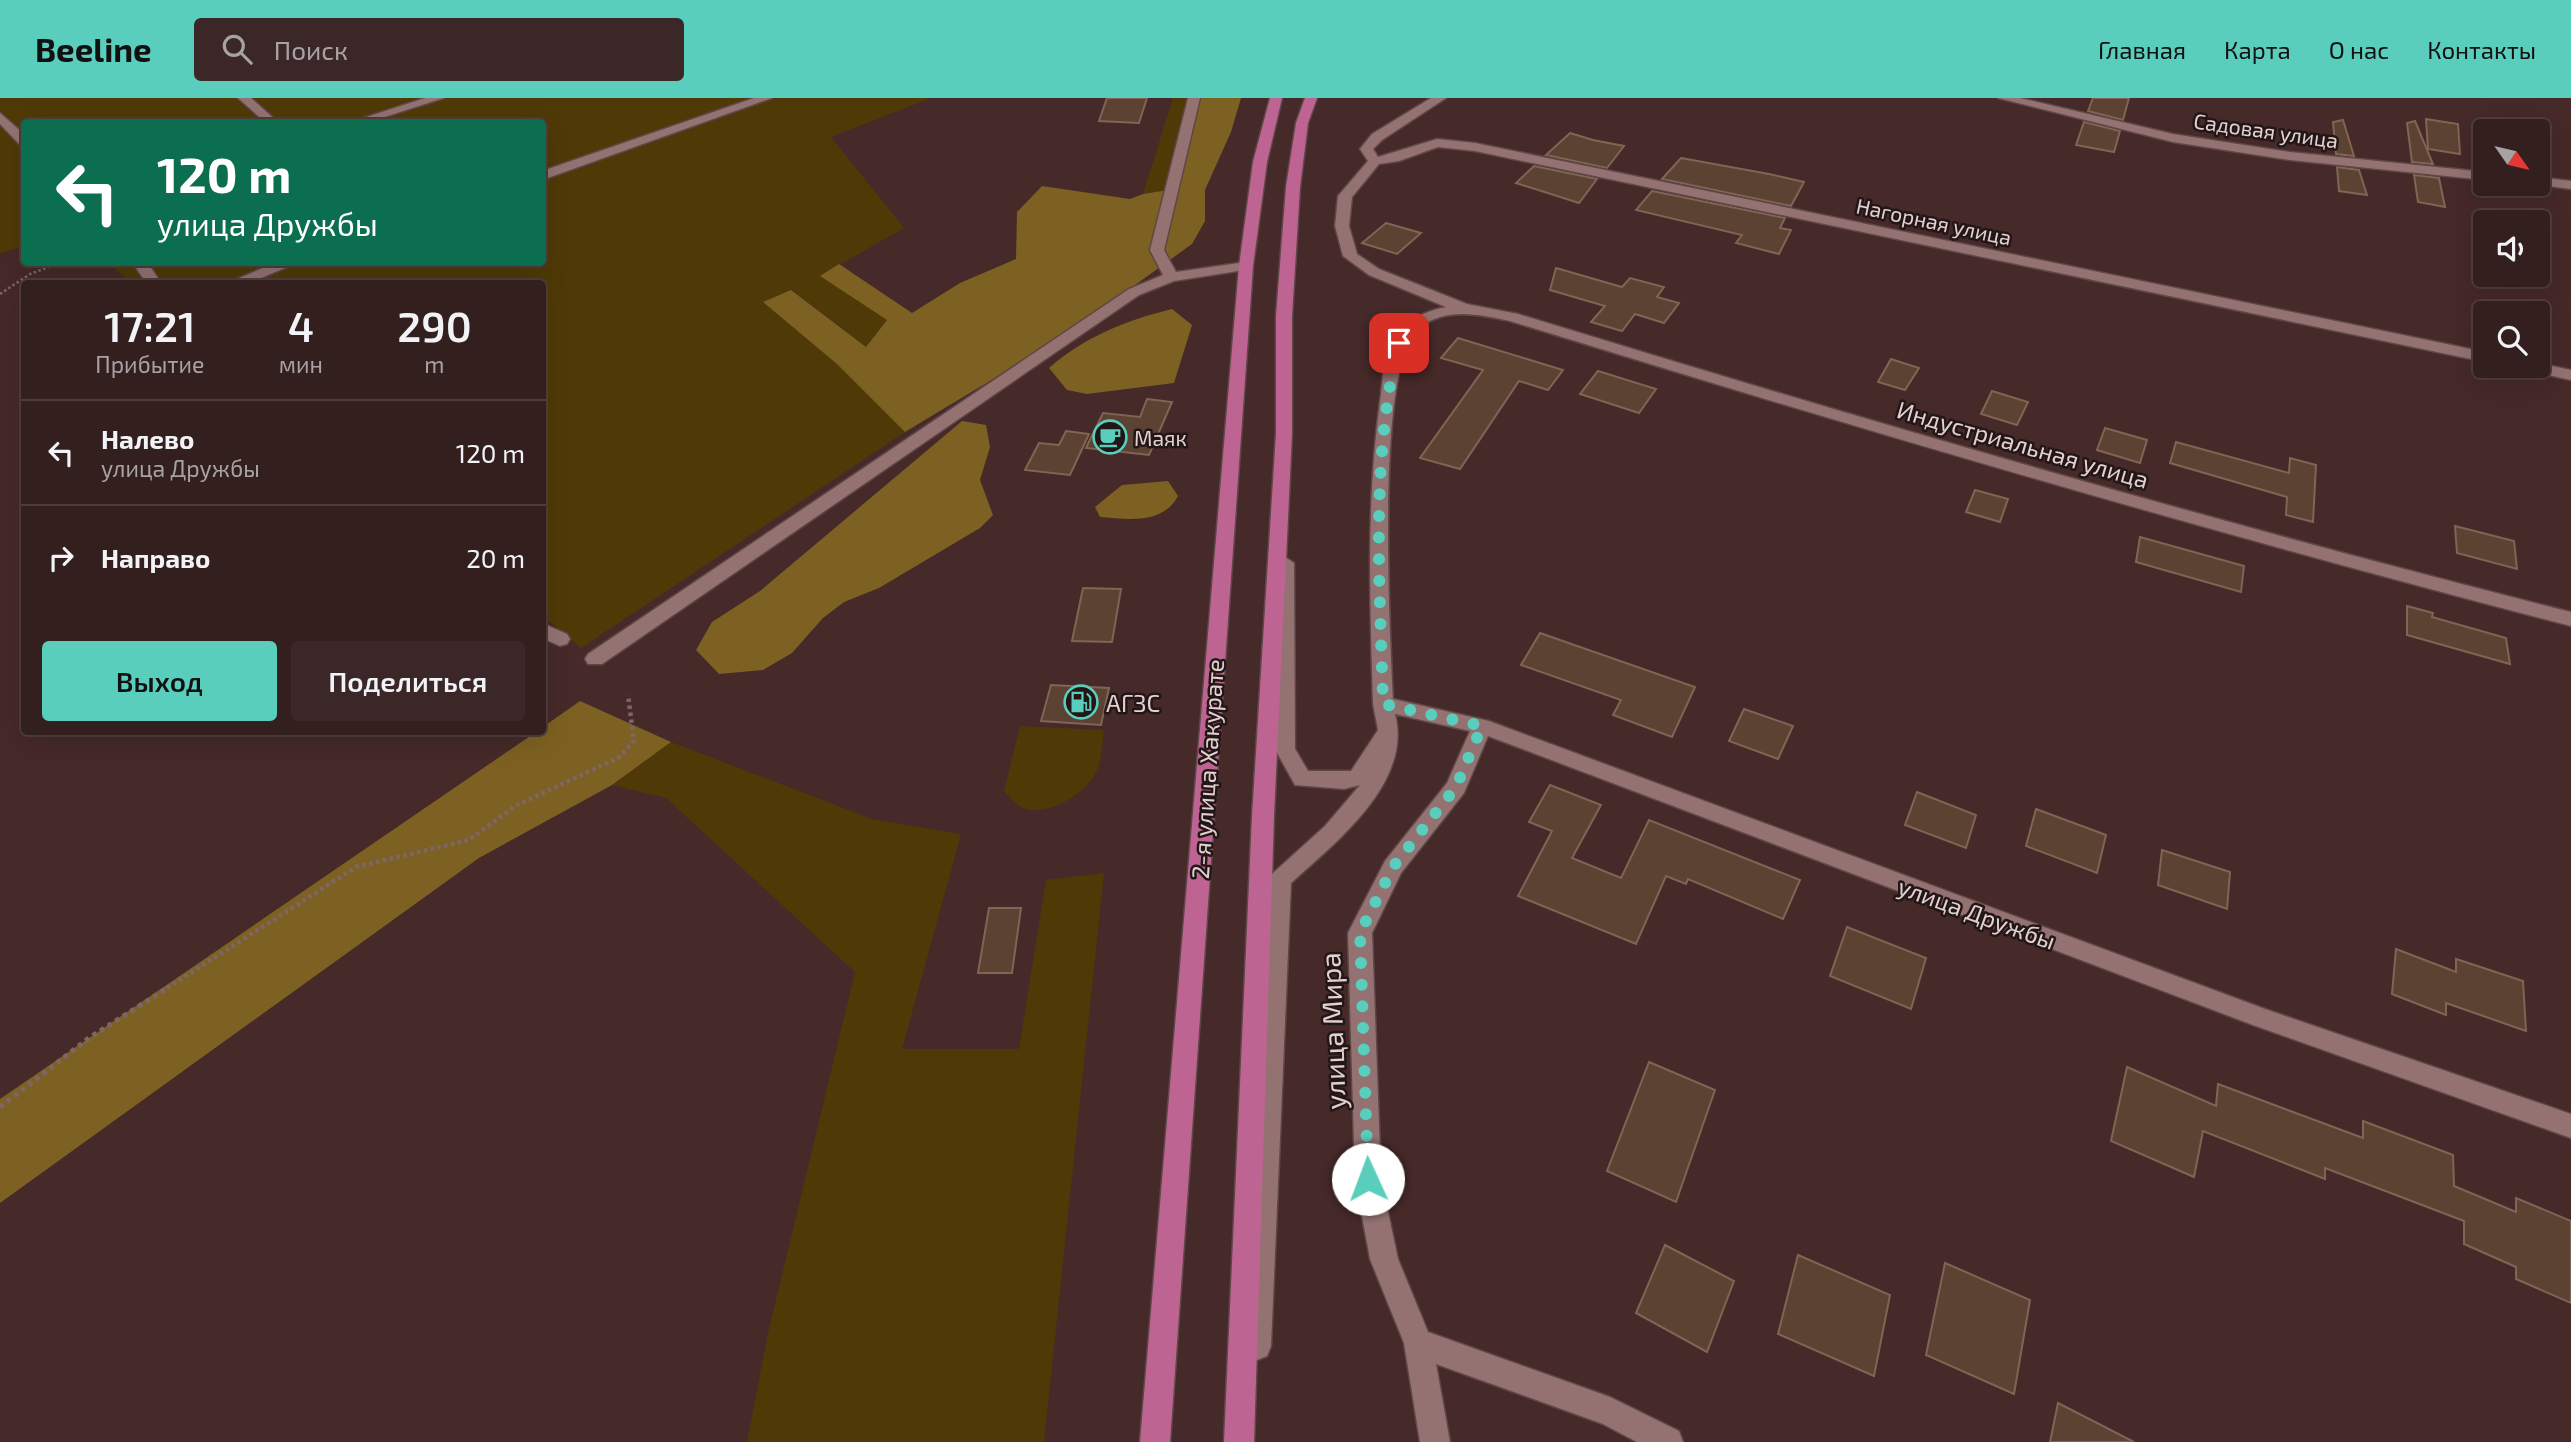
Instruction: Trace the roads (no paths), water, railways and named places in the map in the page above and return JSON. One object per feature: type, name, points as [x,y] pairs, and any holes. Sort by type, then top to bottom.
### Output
[{"type":"main road","name":"2-я улица Хакурате","points":[[1155,1442],[1246,266],[1260,162],[1276,98]]},
{"type":"main road","points":[[1239,1442],[1263,816],[1284,433],[1284,317],[1298,153],[1302,123],[1311,98]]},
{"type":"main road","points":[[1298,153],[1320,98]]},
{"type":"street","points":[[244,98],[268,119]]},
{"type":"street","points":[[367,119],[438,98]]},
{"type":"street","points":[[733,98],[745,105]]},
{"type":"street","points":[[546,175],[766,98]]},
{"type":"street","points":[[1171,277],[1157,250],[1195,98]]},
{"type":"street","points":[[1440,98],[1377,137],[1366,149],[1375,161],[1345,196],[1342,226],[1350,256],[1374,272],[1463,308]]},
{"type":"street","name":"Садовая улица","points":[[2004,98],[2186,140],[2290,156],[2473,175]]},
{"type":"street","points":[[0,117],[21,138]]},
{"type":"street","name":"Нагорная улица","points":[[1375,161],[1394,158],[1437,143],[1475,147],[2473,355]]},
{"type":"street","points":[[2550,182],[2571,185]]},
{"type":"street","points":[[243,280],[281,266]]},
{"type":"street","points":[[595,659],[1134,292],[1171,277],[1246,266]]},
{"type":"street","points":[[1252,1442],[1280,880],[1355,809],[1381,771],[1388,730],[1383,704],[1381,503],[1386,411],[1395,360],[1399,343],[1413,325],[1434,313],[1463,308]]},
{"type":"street","name":"Индустриальная улица","points":[[1463,308],[1513,317],[1881,428],[2358,566],[2571,619]]},
{"type":"street","points":[[2550,371],[2571,375]]},
{"type":"street","points":[[1279,523],[1284,530],[1285,749],[1302,779],[1344,781],[1359,778],[1388,730]]},
{"type":"street","points":[[546,631],[560,639]]},
{"type":"street","name":"улица Дружбы","points":[[1383,704],[1482,726],[2223,1004],[2571,1126]]},
{"type":"street","name":"улица Мира","points":[[1435,1442],[1418,1343],[1384,1259],[1368,1179],[1360,933],[1393,867],[1456,787],[1482,726]]},
{"type":"street","points":[[1418,1343],[1610,1412],[1668,1442]]},
{"type":"place","name":"Маяк","points":[[1110,437]]},
{"type":"place","name":"АГЗС","points":[[1081,702]]}]
